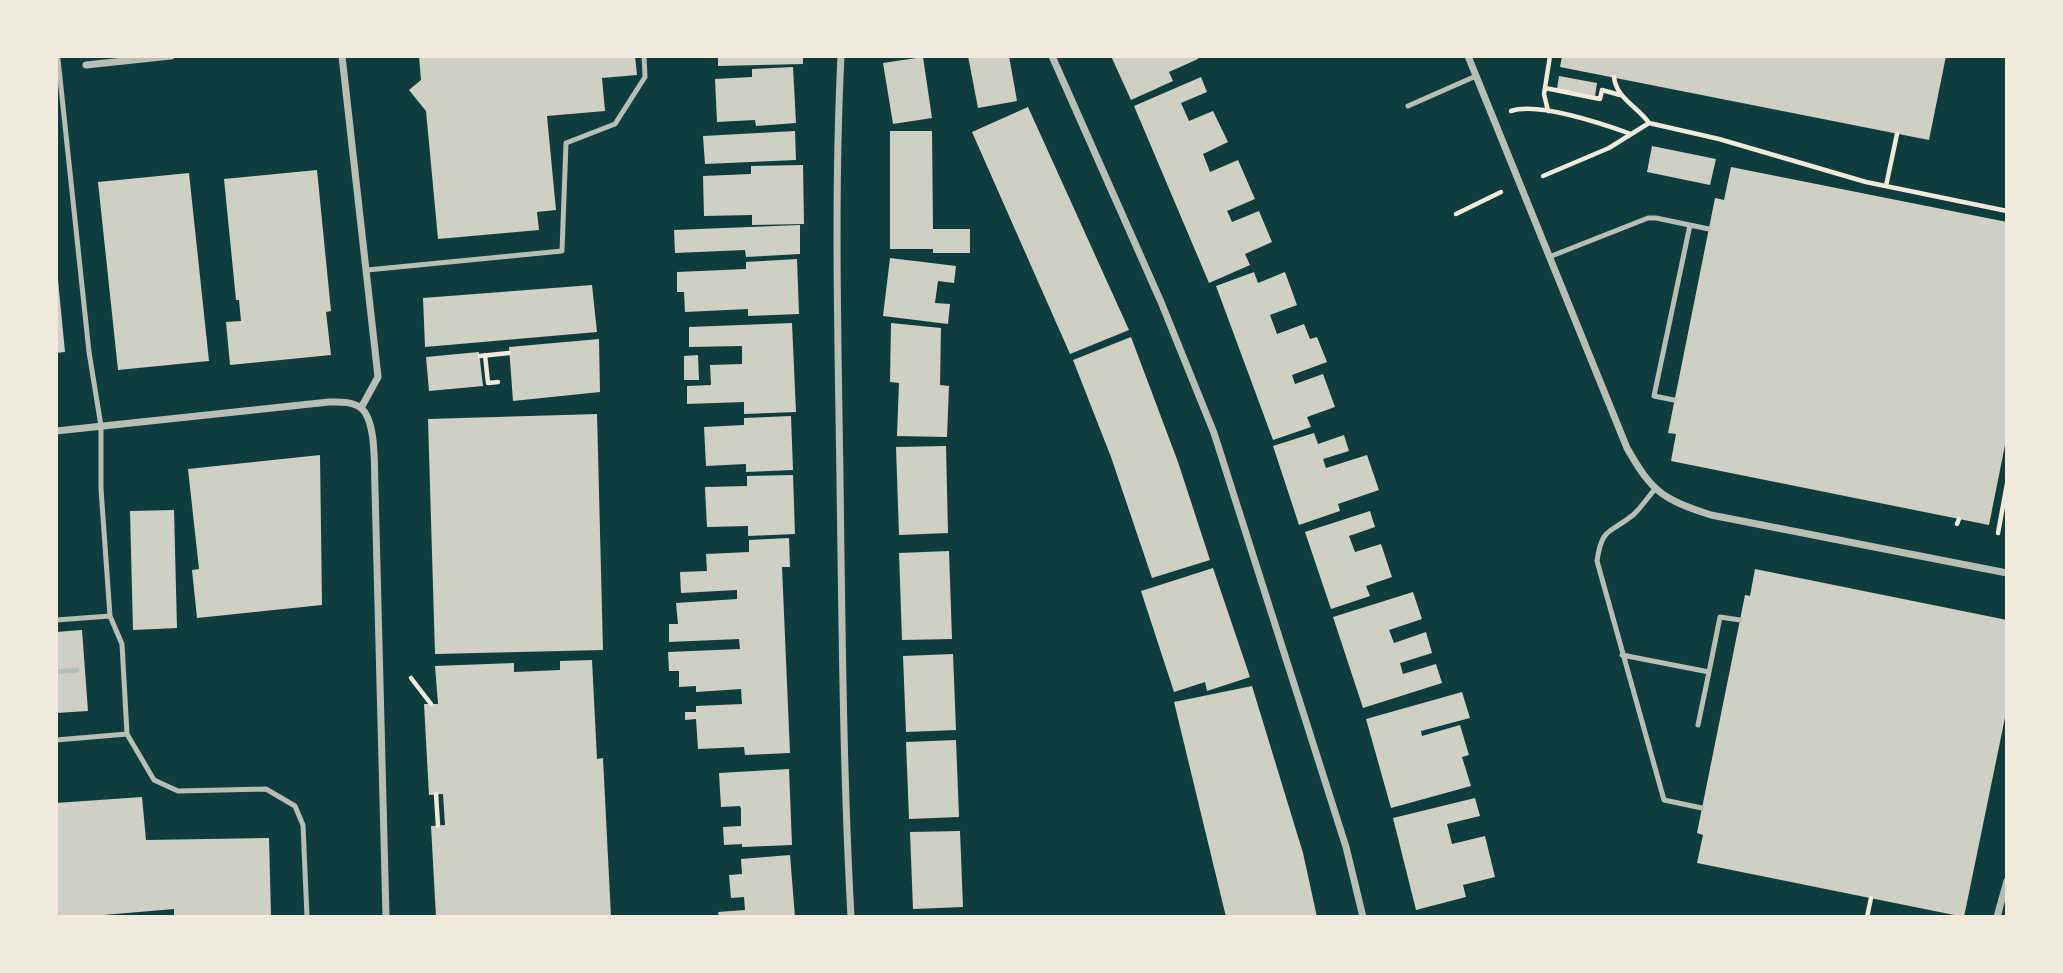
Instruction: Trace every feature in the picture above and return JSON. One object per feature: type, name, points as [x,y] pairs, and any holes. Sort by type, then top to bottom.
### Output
[{"type":"street","points":[[86,65],[171,56]]},
{"type":"street","points":[[342,56],[378,377],[361,408]]},
{"type":"street","points":[[841,56],[836,252],[844,750],[851,917]]},
{"type":"street","points":[[1052,56],[1161,302],[1214,433],[1346,847],[1363,917]]},
{"type":"street","points":[[1468,56],[1627,448],[1639,470],[1655,489],[1677,504],[1711,515],[2007,573]]},
{"type":"street","points":[[56,431],[329,402],[342,402],[361,408],[368,417],[375,489],[386,917]]},
{"type":"street","points":[[1997,917],[2007,881]]},
{"type":"lane","points":[[367,270],[562,251],[566,144],[615,124],[645,77],[644,56]]},
{"type":"lane","points":[[56,59],[89,352],[100,426],[101,489],[110,616],[122,644],[127,734],[154,780],[178,791],[266,789],[295,806],[303,825],[307,917]]},
{"type":"lane","points":[[1408,106],[1476,76]]},
{"type":"lane","points":[[1549,257],[1639,220],[1656,218],[1709,229]]},
{"type":"lane","points":[[1674,400],[1654,396],[1690,225]]},
{"type":"lane","points":[[1655,489],[1633,515],[1602,538],[1597,561],[1664,800],[1702,808]]},
{"type":"lane","points":[[56,620],[110,616]]},
{"type":"lane","points":[[1698,724],[1720,617],[1740,620]]},
{"type":"lane","points":[[1622,655],[1709,672]]},
{"type":"lane","points":[[56,672],[77,670]]},
{"type":"lane","points":[[56,740],[127,734]]},
{"type":"path","points":[[1548,112],[1545,88],[1550,56]]},
{"type":"path","points":[[1614,77],[1620,95],[1649,123],[1719,139],[1834,174],[2007,211]]},
{"type":"path","points":[[1545,88],[1600,99],[1602,90],[1620,95]]},
{"type":"path","points":[[1493,118],[1523,109],[1590,120],[1632,134]]},
{"type":"path","points":[[1544,176],[1609,148],[1649,123]]},
{"type":"path","points":[[1886,186],[1897,134]]},
{"type":"path","points":[[1456,214],[1502,192]]},
{"type":"path","points":[[498,382],[488,383],[483,356],[509,353]]},
{"type":"path","points":[[1998,533],[2007,484]]},
{"type":"path","points":[[411,678],[431,704]]},
{"type":"path","points":[[436,794],[438,826]]},
{"type":"path","points":[[1867,917],[1871,898]]},
{"type":"building","points":[[419,56],[635,56],[637,75],[602,78],[605,111],[547,116],[556,210],[537,212],[539,230],[438,239],[426,111],[409,90],[421,80]]},
{"type":"building","points":[[718,56],[803,56],[803,64],[718,66]]},
{"type":"building","points":[[968,56],[1009,56],[1017,101],[978,108]]},
{"type":"building","points":[[1111,56],[1197,56],[1198,59],[1169,72],[1173,81],[1131,100]]},
{"type":"building","points":[[1562,56],[1946,56],[1929,140],[1560,67]]},
{"type":"building","points":[[923,57],[932,118],[893,124],[883,63]]},
{"type":"building","points":[[793,67],[796,123],[756,126],[755,120],[717,122],[715,79],[752,77],[752,69]]},
{"type":"building","points":[[1559,76],[1597,83],[1595,96],[1557,89]]},
{"type":"building","points":[[1201,77],[1207,92],[1181,103],[1189,121],[1213,111],[1228,142],[1203,154],[1210,172],[1238,160],[1255,199],[1227,211],[1232,222],[1259,211],[1272,242],[1245,254],[1250,265],[1209,283],[1134,106]]},
{"type":"building","points":[[1028,107],[1129,330],[1070,354],[972,132]]},
{"type":"building","points":[[795,131],[796,160],[705,164],[703,136]]},
{"type":"building","points":[[890,131],[932,131],[933,229],[970,229],[970,253],[933,253],[933,249],[890,249]]},
{"type":"building","points":[[1652,146],[1716,159],[1710,185],[1647,172]]},
{"type":"building","points":[[803,165],[804,224],[752,225],[752,215],[704,216],[703,176],[751,174],[751,166]]},
{"type":"building","points":[[1731,167],[2007,222],[2007,435],[1989,525],[1671,461],[1676,434],[1668,433],[1715,198],[1724,200]]},
{"type":"building","points":[[317,170],[331,311],[326,312],[331,355],[230,365],[226,322],[241,321],[239,300],[236,300],[224,179]]},
{"type":"building","points":[[189,173],[209,361],[118,370],[98,182]]},
{"type":"building","points":[[800,225],[800,254],[746,257],[745,250],[675,253],[674,230]]},
{"type":"building","points":[[890,258],[956,266],[954,283],[938,281],[935,303],[950,304],[948,324],[883,316]]},
{"type":"building","points":[[797,259],[799,314],[748,316],[748,309],[685,312],[684,292],[677,292],[677,272],[746,269],[746,262]]},
{"type":"building","points":[[1254,272],[1258,283],[1285,272],[1297,305],[1270,315],[1277,334],[1304,324],[1310,339],[1317,337],[1327,362],[1292,375],[1295,384],[1323,374],[1335,407],[1307,417],[1311,427],[1273,440],[1216,286]]},
{"type":"building","points":[[56,280],[65,352],[56,353]]},
{"type":"building","points":[[592,285],[597,332],[425,347],[423,298]]},
{"type":"building","points":[[792,323],[796,412],[744,414],[744,402],[687,404],[687,386],[711,385],[710,365],[742,364],[742,346],[689,347],[689,327]]},
{"type":"building","points":[[891,323],[941,328],[940,385],[949,386],[947,437],[897,436],[899,383],[890,382]]},
{"type":"building","points":[[1131,337],[1178,462],[1210,560],[1152,578],[1111,457],[1073,360]]},
{"type":"building","points":[[599,339],[600,392],[513,401],[509,347]]},
{"type":"building","points":[[479,352],[483,386],[429,391],[426,357]]},
{"type":"building","points":[[698,355],[699,380],[684,380],[684,356]]},
{"type":"building","points":[[597,414],[603,650],[435,654],[428,419]]},
{"type":"building","points":[[791,416],[793,470],[746,472],[746,464],[706,466],[704,427],[744,425],[744,418]]},
{"type":"building","points":[[1314,433],[1318,444],[1344,435],[1349,451],[1323,459],[1326,468],[1367,455],[1379,490],[1338,504],[1340,511],[1299,525],[1273,446]]},
{"type":"building","points":[[946,446],[948,533],[899,535],[896,447]]},
{"type":"building","points":[[320,455],[322,605],[197,618],[192,570],[199,569],[188,469]]},
{"type":"building","points":[[793,475],[795,534],[748,536],[748,526],[707,527],[705,487],[747,486],[747,476]]},
{"type":"building","points":[[174,510],[177,628],[133,630],[130,511]]},
{"type":"building","points":[[1370,511],[1375,527],[1349,536],[1355,552],[1381,544],[1392,577],[1366,586],[1370,596],[1331,609],[1305,532]]},
{"type":"building","points":[[789,538],[790,567],[782,567],[790,753],[745,755],[744,747],[698,749],[696,719],[685,720],[685,712],[696,712],[696,706],[742,704],[741,689],[696,692],[696,686],[679,687],[679,671],[669,671],[668,652],[740,649],[739,639],[669,642],[669,624],[678,624],[676,603],[737,599],[737,590],[681,593],[680,572],[707,571],[706,554],[749,552],[749,540]]},
{"type":"building","points":[[949,551],[952,639],[902,640],[899,553]]},
{"type":"building","points":[[1213,568],[1250,677],[1207,691],[1205,682],[1174,692],[1141,591]]},
{"type":"building","points":[[1755,569],[2007,620],[2007,708],[1964,917],[1697,863],[1703,835],[1697,833],[1745,595],[1750,596]]},
{"type":"building","points":[[1413,592],[1422,619],[1389,630],[1394,643],[1426,632],[1432,653],[1400,663],[1403,674],[1436,664],[1442,683],[1363,708],[1333,617]]},
{"type":"building","points":[[82,630],[88,711],[56,713],[56,632]]},
{"type":"building","points":[[953,654],[956,730],[906,732],[903,656]]},
{"type":"building","points":[[592,660],[597,759],[603,758],[611,917],[436,917],[431,826],[445,825],[443,794],[429,795],[424,704],[438,704],[435,666],[514,663],[514,672],[560,670],[560,661]]},
{"type":"building","points":[[1252,686],[1303,853],[1317,917],[1226,917],[1174,702]]},
{"type":"building","points":[[1462,692],[1470,718],[1421,731],[1422,736],[1460,725],[1469,755],[1462,757],[1471,786],[1391,808],[1366,719]]},
{"type":"building","points":[[956,740],[959,817],[909,819],[906,742]]},
{"type":"building","points":[[789,769],[792,845],[724,845],[723,827],[741,826],[741,809],[740,806],[721,807],[719,773]]},
{"type":"building","points":[[142,797],[146,840],[269,838],[271,917],[174,917],[174,909],[56,917],[56,803]]},
{"type":"building","points":[[1475,798],[1480,816],[1447,824],[1452,844],[1485,836],[1495,877],[1463,885],[1466,897],[1416,910],[1393,818]]},
{"type":"building","points":[[960,831],[963,907],[913,909],[910,832]]},
{"type":"building","points":[[790,855],[795,917],[719,917],[718,912],[745,910],[744,897],[731,898],[729,875],[742,874],[741,859]]}]
